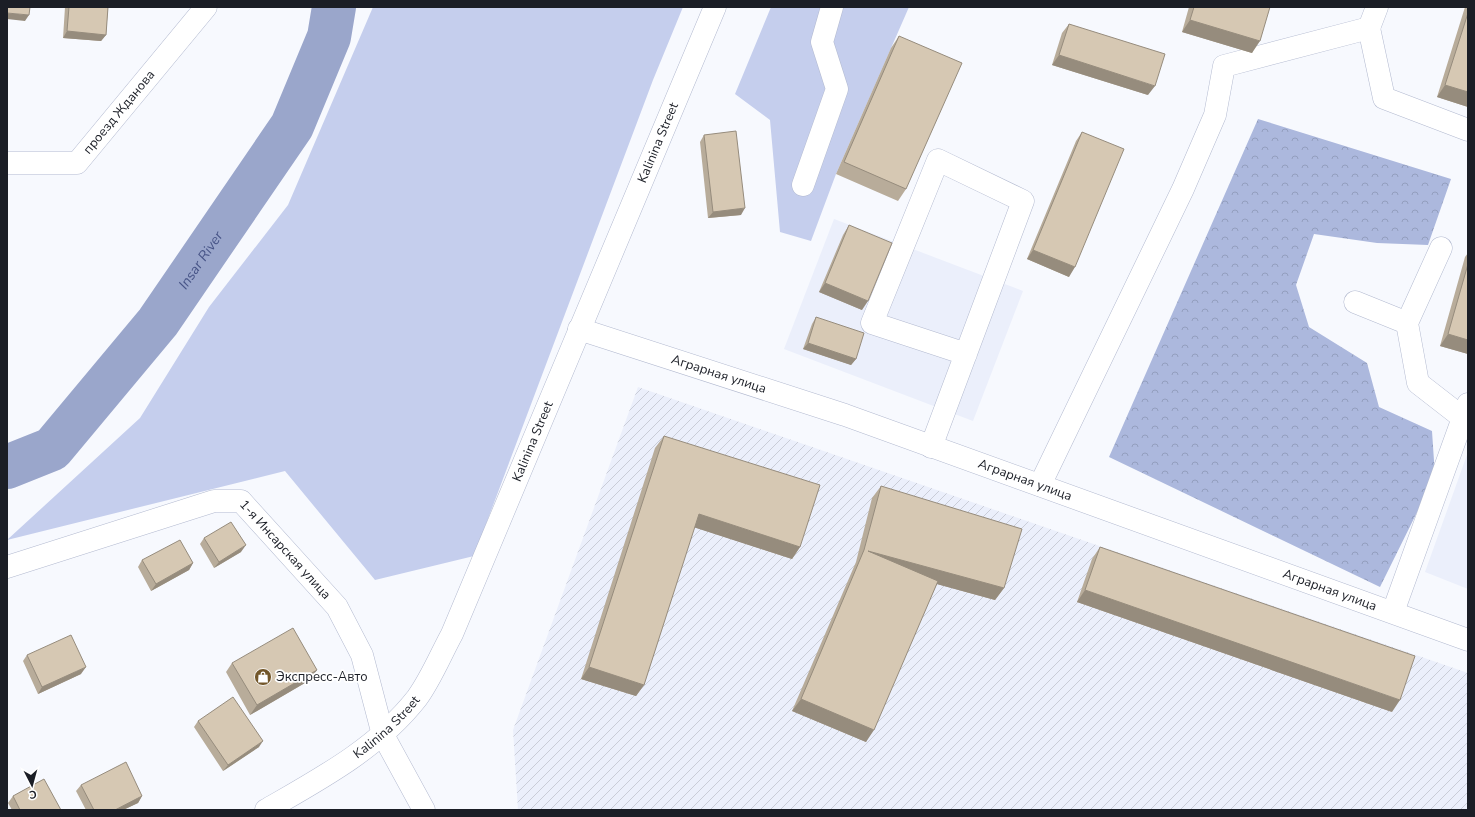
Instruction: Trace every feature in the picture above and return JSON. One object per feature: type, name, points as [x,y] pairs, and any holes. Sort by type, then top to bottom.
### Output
[{"type":"street","name":"проезд Жданова","points":[[7,163],[77,163],[206,7]]},
{"type":"street","name":"Kalinina Street","points":[[266,810],[318,780],[383,735],[417,697],[452,634],[715,7]]},
{"type":"street","points":[[803,185],[837,89],[822,42],[832,7]]},
{"type":"street","points":[[1377,7],[1369,28],[1384,98],[1468,130]]},
{"type":"street","points":[[1040,485],[1186,182],[1215,115],[1224,66],[1369,28]]},
{"type":"street","points":[[931,447],[966,354],[1023,201],[938,160],[872,323],[966,354]]},
{"type":"street","points":[[1393,612],[1465,411],[1418,383],[1407,323],[1441,248]]},
{"type":"street","points":[[1355,302],[1407,323]]},
{"type":"street","name":"Аграрная улица","points":[[579,329],[845,416],[1468,640]]},
{"type":"street","name":"1-я Инсарская улица","points":[[7,566],[214,501],[241,501],[337,607],[362,655],[383,735],[424,810]]},
{"type":"shaded area","points":[[373,7],[683,7],[653,80],[474,556],[375,580],[285,471],[7,540],[140,418],[209,307],[288,205]]},
{"type":"shaded area","points":[[771,7],[909,7],[836,174],[811,241],[780,232],[770,120],[735,94]]},
{"type":"shaded area","points":[[834,219],[1023,291],[973,421],[784,349]]},
{"type":"shaded area","points":[[638,387],[1468,673],[1468,810],[518,810],[513,730]]},
{"type":"shaded area","points":[[1468,452],[1468,589],[1425,572]]},
{"type":"green space","points":[[1258,119],[1451,179],[1428,245],[1377,243],[1314,234],[1296,285],[1309,327],[1367,363],[1379,407],[1432,431],[1435,476],[1380,587],[1109,457]]},
{"type":"building","points":[[7,7],[30,7],[29,15],[7,13]]},
{"type":"building","points":[[69,7],[108,7],[106,35],[67,31]]},
{"type":"building","points":[[1194,7],[1270,7],[1260,41],[1190,20]]},
{"type":"building","points":[[1468,13],[1468,92],[1445,85]]},
{"type":"building","points":[[1069,24],[1165,54],[1155,86],[1059,55]]},
{"type":"building","points":[[899,36],[962,63],[906,189],[844,162]]},
{"type":"building","points":[[736,131],[745,208],[713,212],[704,135]]},
{"type":"building","points":[[1082,132],[1124,149],[1075,267],[1033,250]]},
{"type":"building","points":[[849,225],[892,243],[868,301],[825,283]]},
{"type":"building","points":[[1468,264],[1468,340],[1448,334]]},
{"type":"building","points":[[816,317],[864,333],[856,359],[808,343]]},
{"type":"building","points":[[664,436],[820,485],[800,547],[699,514],[644,685],[589,667]]},
{"type":"building","points":[[881,486],[1022,529],[1004,588],[868,551],[938,581],[874,730],[801,699],[864,550]]},
{"type":"building","points":[[231,522],[246,545],[219,562],[204,538]]},
{"type":"building","points":[[180,540],[193,563],[156,584],[142,560]]},
{"type":"building","points":[[1100,547],[1415,656],[1400,700],[1085,590]]},
{"type":"building","points":[[293,628],[317,670],[257,705],[232,663]]},
{"type":"building","points":[[71,635],[86,667],[42,687],[27,655]]},
{"type":"building","points":[[233,697],[263,741],[228,765],[198,721]]},
{"type":"building","points":[[126,762],[142,796],[115,810],[94,810],[81,785]]},
{"type":"building","points":[[44,779],[61,810],[20,810],[13,796]]},
{"type":"waterway","name":"Insar River","points":[[7,467],[52,449],[158,322],[292,126],[329,37],[334,7]]},
{"type":"place","name":"Экспресс-Авто","points":[[263,677]]}]
